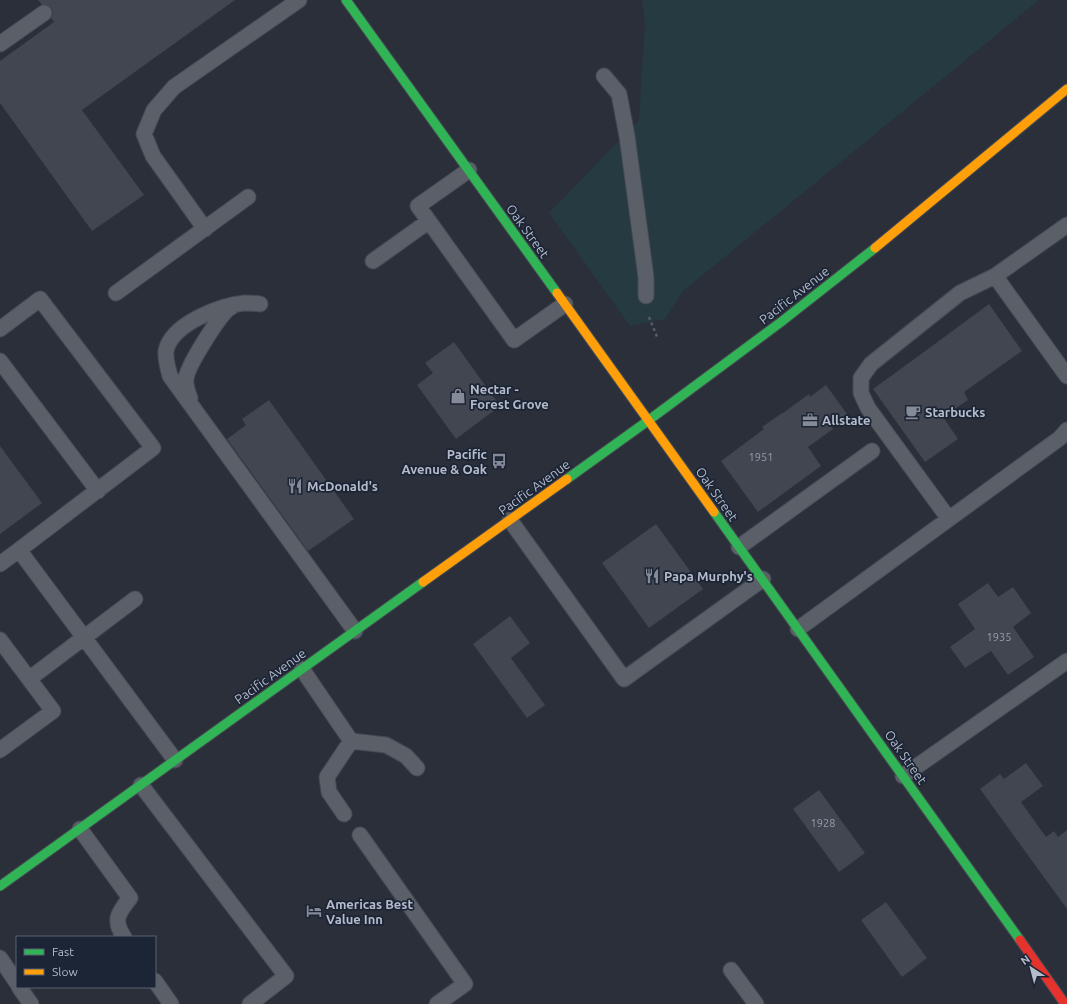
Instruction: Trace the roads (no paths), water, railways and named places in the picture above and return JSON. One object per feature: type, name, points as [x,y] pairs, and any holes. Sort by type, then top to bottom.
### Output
[{"type":"main road","name":"Oak Street","points":[[346,0],[649,420],[1065,1004]]},
{"type":"main road","name":"Pacific Avenue","points":[[0,886],[649,420],[781,322],[851,267],[1067,89]]},
{"type":"lane","points":[[205,229],[153,156],[144,134],[146,128],[154,110],[174,87],[298,0]]},
{"type":"lane","points":[[0,44],[44,13]]},
{"type":"lane","points":[[604,76],[619,94],[627,136],[646,277],[646,296]]},
{"type":"lane","points":[[469,170],[418,206],[514,340],[565,304]]},
{"type":"lane","points":[[116,293],[248,197]]},
{"type":"lane","points":[[373,261],[429,221]]},
{"type":"lane","points":[[949,519],[868,408],[861,393],[861,378],[871,364],[960,293],[995,276],[1067,225]]},
{"type":"lane","points":[[995,276],[1067,376]]},
{"type":"lane","points":[[0,329],[40,299],[154,448],[0,564]]},
{"type":"lane","points":[[260,304],[244,303],[221,308],[193,320],[180,329],[171,339],[166,351],[170,376],[355,631]]},
{"type":"lane","points":[[193,407],[186,389],[186,379],[194,358],[221,317],[234,305]]},
{"type":"lane","points":[[0,361],[98,491]]},
{"type":"lane","points":[[798,629],[1060,438],[1067,430]]},
{"type":"lane","points":[[739,547],[872,451]]},
{"type":"lane","points":[[510,520],[624,679],[762,579]]},
{"type":"lane","points":[[19,550],[175,760]]},
{"type":"lane","points":[[29,679],[135,598]]},
{"type":"lane","points":[[0,640],[53,711],[0,750]]},
{"type":"lane","points":[[903,776],[1067,661]]},
{"type":"lane","points":[[302,670],[350,741],[386,745],[406,756],[417,768]]},
{"type":"lane","points":[[344,814],[329,792],[327,777],[350,741]]},
{"type":"lane","points":[[141,784],[286,976],[250,1004]]},
{"type":"lane","points":[[80,829],[130,898],[121,910],[117,922],[123,936]]},
{"type":"lane","points":[[360,836],[465,984],[437,1004]]},
{"type":"lane","points":[[0,958],[16,982]]},
{"type":"lane","points":[[731,970],[756,1004]]},
{"type":"lane","points":[[156,982],[171,1004]]},
{"type":"lane","points":[[20,988],[31,1004]]},
{"type":"place","name":"Nectar - Forest Grove","points":[[458,396]]},
{"type":"place","name":"Starbucks","points":[[913,412]]},
{"type":"place","name":"Allstate","points":[[810,420]]},
{"type":"place","name":"Pacific Avenue & Oak","points":[[499,461]]},
{"type":"place","name":"McDonald's","points":[[295,486]]},
{"type":"place","name":"Papa Murphy's","points":[[652,576]]},
{"type":"place","name":"Americas Best Value Inn","points":[[314,911]]}]
